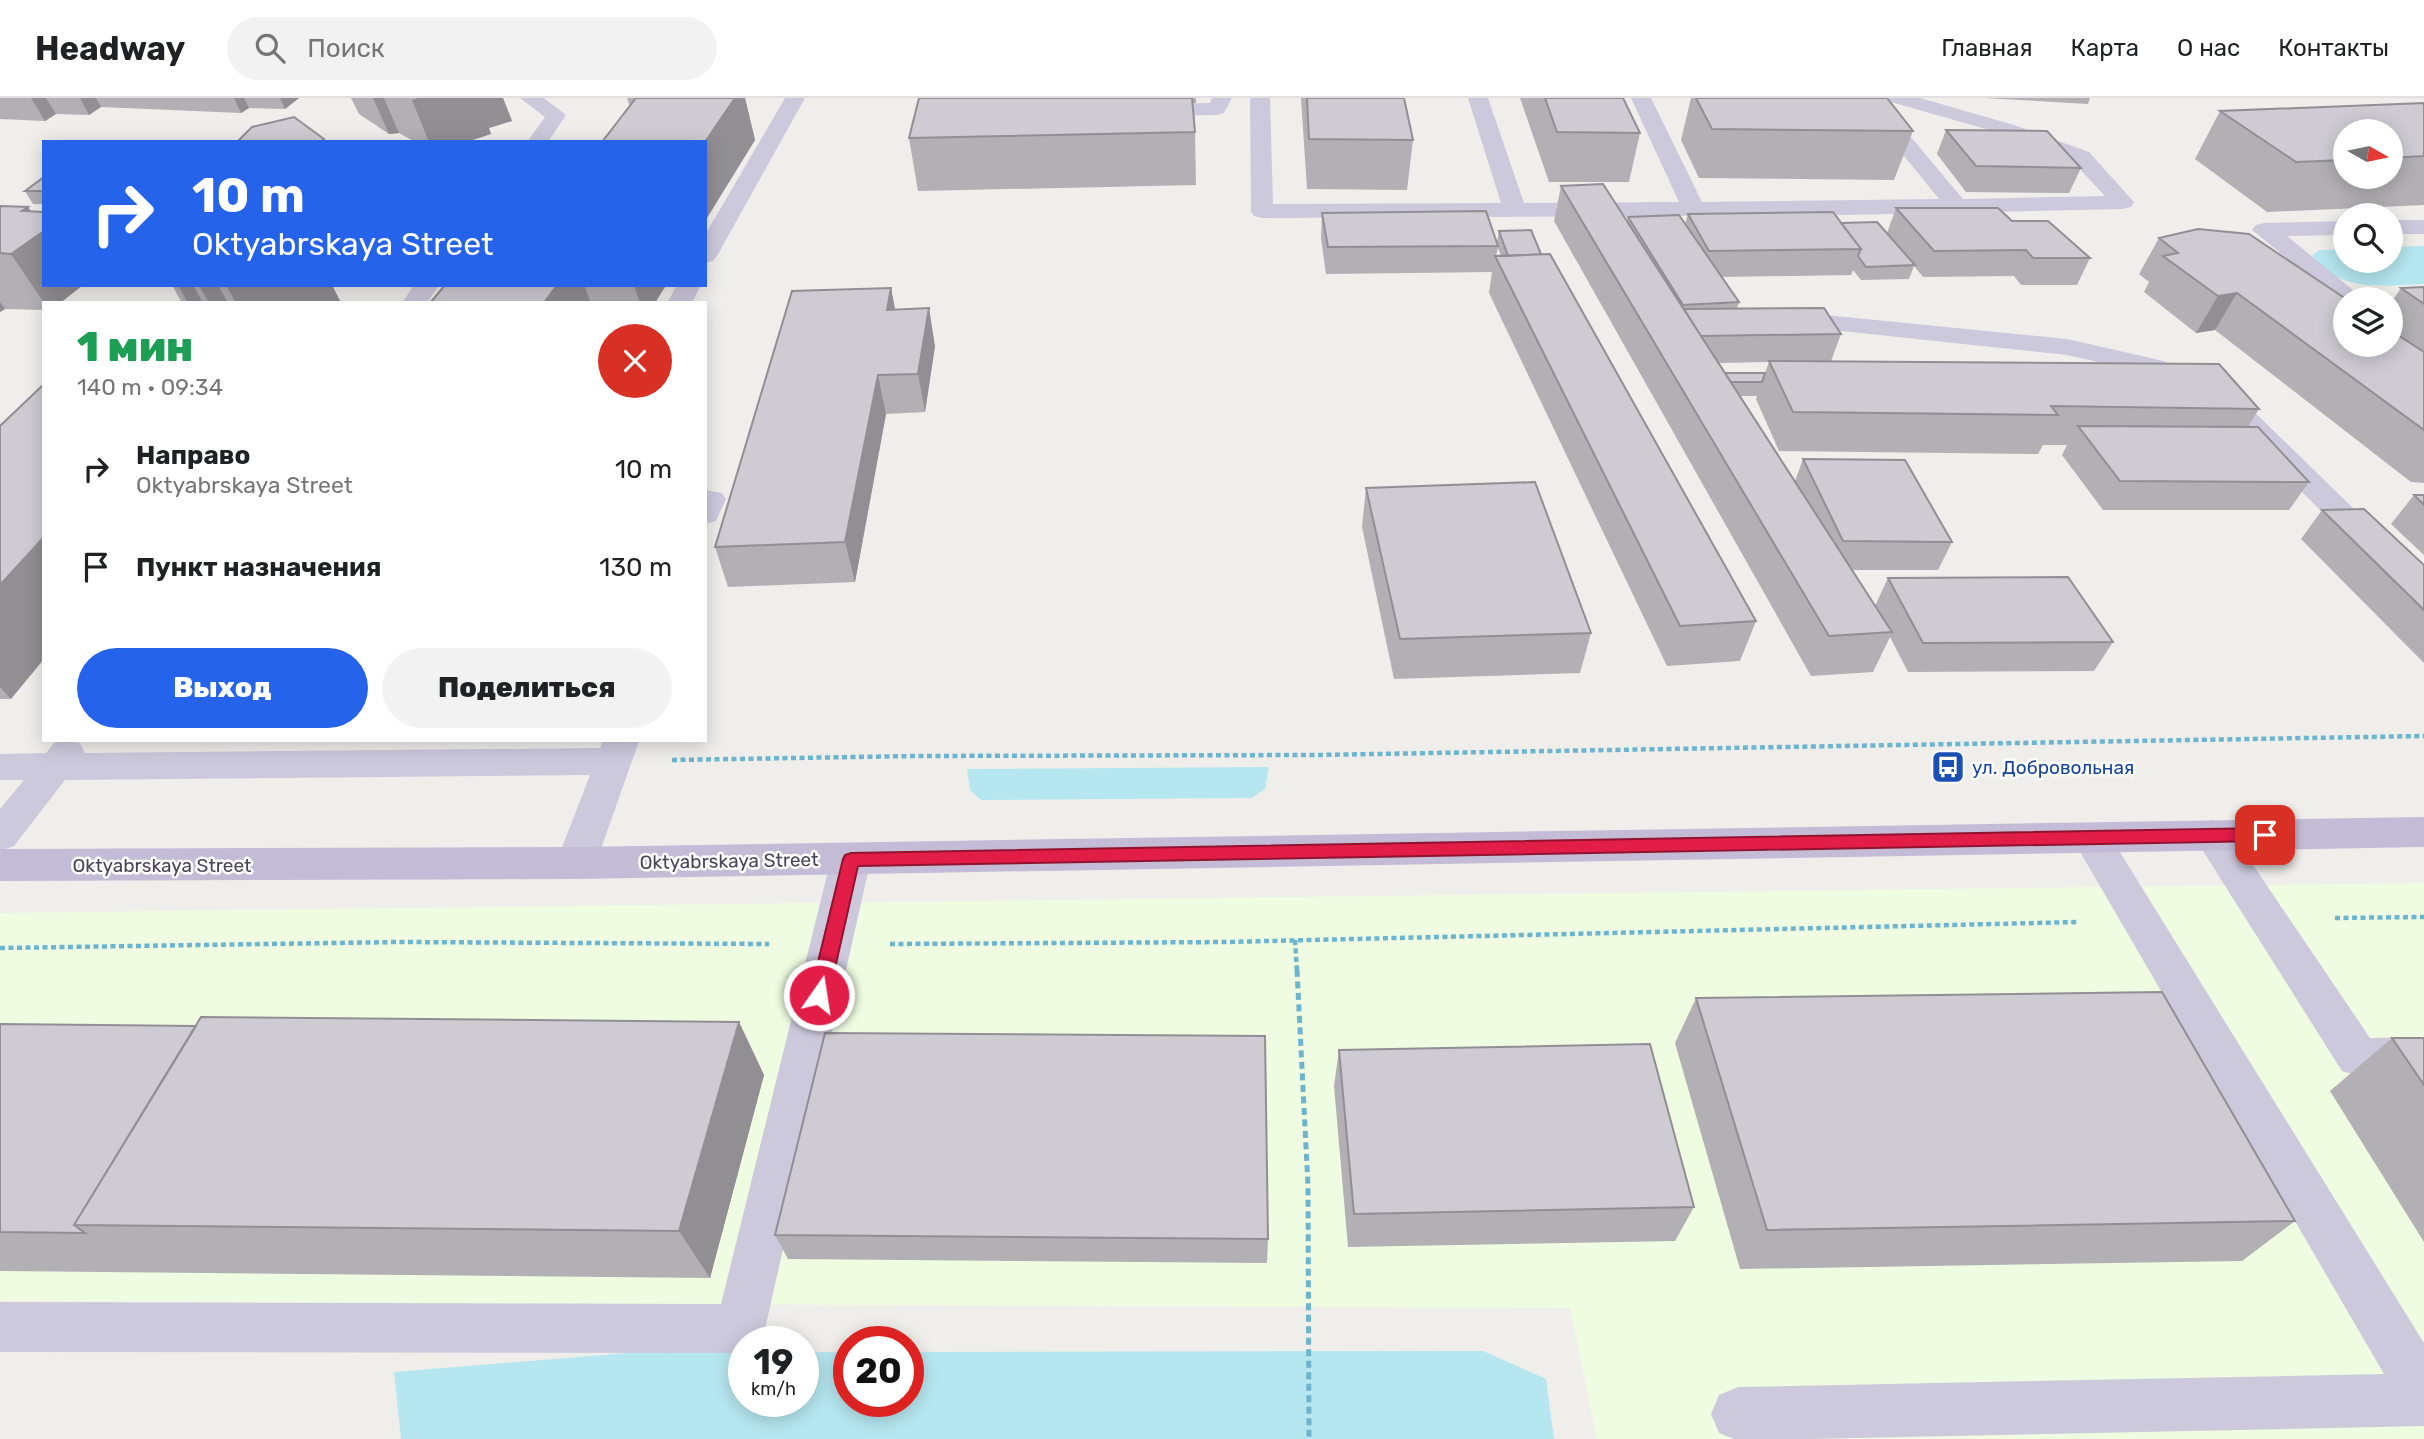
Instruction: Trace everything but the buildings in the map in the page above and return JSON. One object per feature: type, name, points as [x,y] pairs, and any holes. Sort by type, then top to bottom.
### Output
[{"type":"main road","name":"Oktyabrskaya Street","points":[[0,865],[576,863],[2424,832]]},
{"type":"lane","points":[[530,98],[556,116],[538,140]]},
{"type":"lane","points":[[707,252],[795,98]]},
{"type":"lane","points":[[1120,111],[1217,109],[1222,98]]},
{"type":"lane","points":[[1260,98],[1262,211],[1694,209],[2123,202],[2081,157],[2007,129],[1898,98]]},
{"type":"lane","points":[[1478,98],[1515,210]]},
{"type":"lane","points":[[1641,98],[1694,209]]},
{"type":"lane","points":[[1867,98],[1957,206]]},
{"type":"lane","points":[[2403,227],[2424,227]]},
{"type":"lane","points":[[2333,228],[2264,230],[2337,287]]},
{"type":"lane","points":[[416,301],[426,287]]},
{"type":"lane","points":[[1779,318],[2067,347],[2155,367],[2234,408],[2424,596]]},
{"type":"lane","points":[[0,767],[67,753],[617,751],[576,863]]},
{"type":"lane","points":[[0,836],[67,753]]},
{"type":"lane","points":[[2211,835],[2358,1057],[2424,1056]]},
{"type":"lane","points":[[2091,838],[2424,1392]]},
{"type":"lane","points":[[0,1327],[740,1329],[851,859]]},
{"type":"lane","points":[[1738,1414],[2424,1400]]},
{"type":"path","points":[[617,751],[915,756],[1317,755],[2424,736]]},
{"type":"path","points":[[2267,919],[2424,917]]},
{"type":"path","points":[[0,948],[399,942],[831,944],[1295,940],[2142,921]]},
{"type":"path","points":[[1295,940],[1308,1186],[1309,1439]]},
{"type":"shaded area","points":[[2424,246],[2424,284],[2366,285],[2339,278],[2314,263],[2313,255],[2319,250],[2333,249],[2333,273],[2403,273],[2403,247]]},
{"type":"shaded area","points":[[1269,767],[1265,789],[1252,798],[981,800],[970,790],[967,769]]},
{"type":"shaded area","points":[[2424,883],[2424,1439],[1597,1439],[1570,1308],[0,1301],[0,913]]},
{"type":"shaded area","points":[[1483,1351],[1546,1379],[1554,1439],[401,1439],[394,1372],[627,1353],[728,1352],[728,1417],[819,1417],[819,1352],[833,1352],[833,1417],[924,1417],[924,1352]]},
{"type":"place","name":"ул. Добровольная","points":[[1948,767]]},
{"type":"route","points":[[819,995],[851,859],[2265,835]]}]
